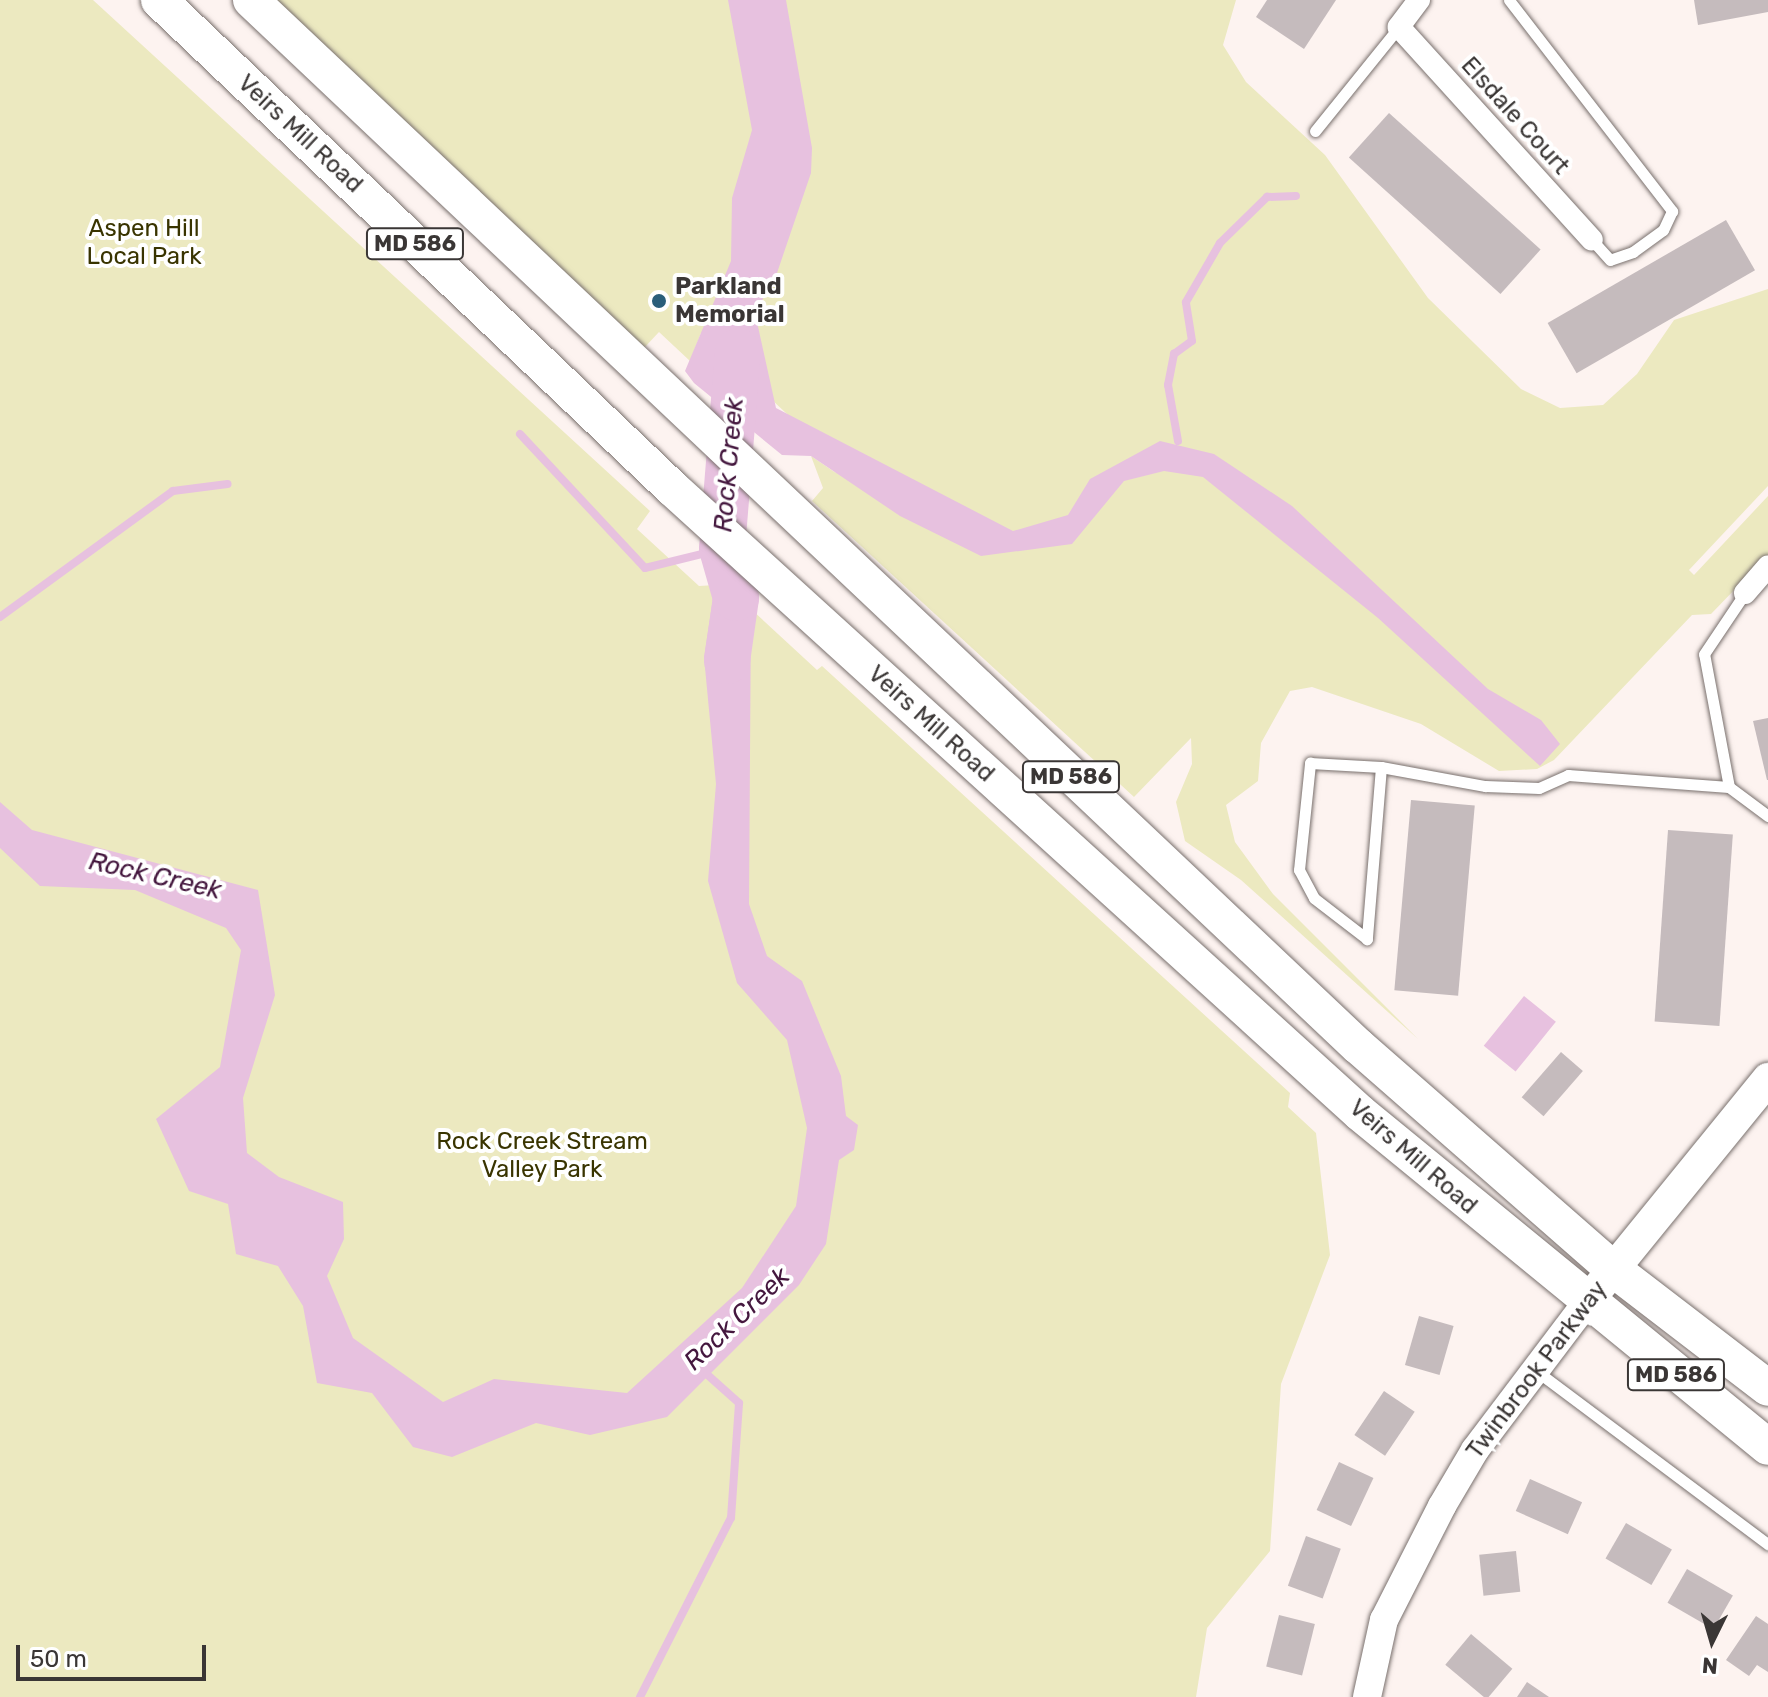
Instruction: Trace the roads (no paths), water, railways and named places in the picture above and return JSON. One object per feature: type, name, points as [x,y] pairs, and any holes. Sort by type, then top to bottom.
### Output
[{"type":"main road","name":"Veirs Mill Road","points":[[159,0],[672,488],[1360,1113],[1586,1303],[1768,1447]]},
{"type":"main road","name":"Veirs Mill Road","points":[[251,0],[784,508],[1358,1046],[1613,1269],[1768,1388]]},
{"type":"main road","name":"Twinbrook Parkway","points":[[1586,1303],[1768,1079]]},
{"type":"street","points":[[1399,27],[1419,0]]},
{"type":"street","name":"Elsdale Court","points":[[1399,27],[1592,240]]},
{"type":"street","points":[[1745,593],[1768,567]]},
{"type":"street","name":"Twinbrook Parkway","points":[[1367,1697],[1384,1620],[1442,1506],[1534,1370],[1586,1303]]},
{"type":"lane","points":[[1509,0],[1672,211],[1649,243],[1610,260],[1592,240]]},
{"type":"lane","points":[[1315,131],[1399,27]]},
{"type":"lane","points":[[1729,787],[1704,654],[1745,593]]},
{"type":"lane","points":[[1381,767],[1367,939],[1314,898],[1299,870],[1310,763],[1381,767],[1498,786],[1539,788],[1568,775],[1729,787],[1768,816]]},
{"type":"lane","points":[[1534,1370],[1768,1544]]},
{"type":"water","points":[[728,0],[786,0],[812,148],[811,173],[777,273],[755,313],[776,408],[1013,531],[1068,515],[1090,479],[1160,441],[1214,454],[1292,506],[1488,689],[1541,720],[1560,744],[1540,766],[1378,618],[1203,477],[1164,471],[1124,481],[1072,544],[981,556],[900,516],[811,456],[782,455],[694,383],[685,371],[731,261],[732,198],[752,130]]},
{"type":"water","points":[[715,585],[751,609],[749,904],[767,956],[802,981],[841,1076],[846,1116],[858,1125],[854,1150],[839,1160],[826,1244],[799,1285],[667,1417],[590,1435],[536,1423],[452,1457],[413,1447],[372,1393],[317,1383],[303,1306],[278,1266],[236,1254],[228,1204],[189,1191],[156,1119],[220,1067],[241,950],[226,928],[135,890],[40,886],[0,848],[0,802],[32,830],[258,890],[275,995],[243,1098],[247,1153],[279,1177],[343,1202],[344,1239],[327,1276],[353,1338],[443,1402],[494,1379],[627,1393],[742,1288],[796,1206],[807,1128],[787,1040],[737,983],[708,881],[716,784],[704,657]]},
{"type":"water","points":[[1524,996],[1556,1022],[1516,1072],[1484,1046]]},
{"type":"waterway","points":[[1178,441],[1168,385],[1174,354],[1192,341],[1186,302],[1220,243],[1267,197],[1296,196]]},
{"type":"waterway","name":"Rock Creek","points":[[727,661],[736,598],[722,549],[738,352]]},
{"type":"waterway","points":[[520,434],[645,568],[722,549]]},
{"type":"waterway","points":[[0,617],[173,491],[228,484]]},
{"type":"waterway","points":[[640,1697],[731,1518],[739,1403],[701,1369]]},
{"type":"place","name":"Parkland Memorial","points":[[659,301]]},
{"type":"park label","name":"Aspen Hill Local Park","points":[[144,243]]},
{"type":"park label","name":"Rock Creek Stream Valley Park","points":[[542,1156]]}]
